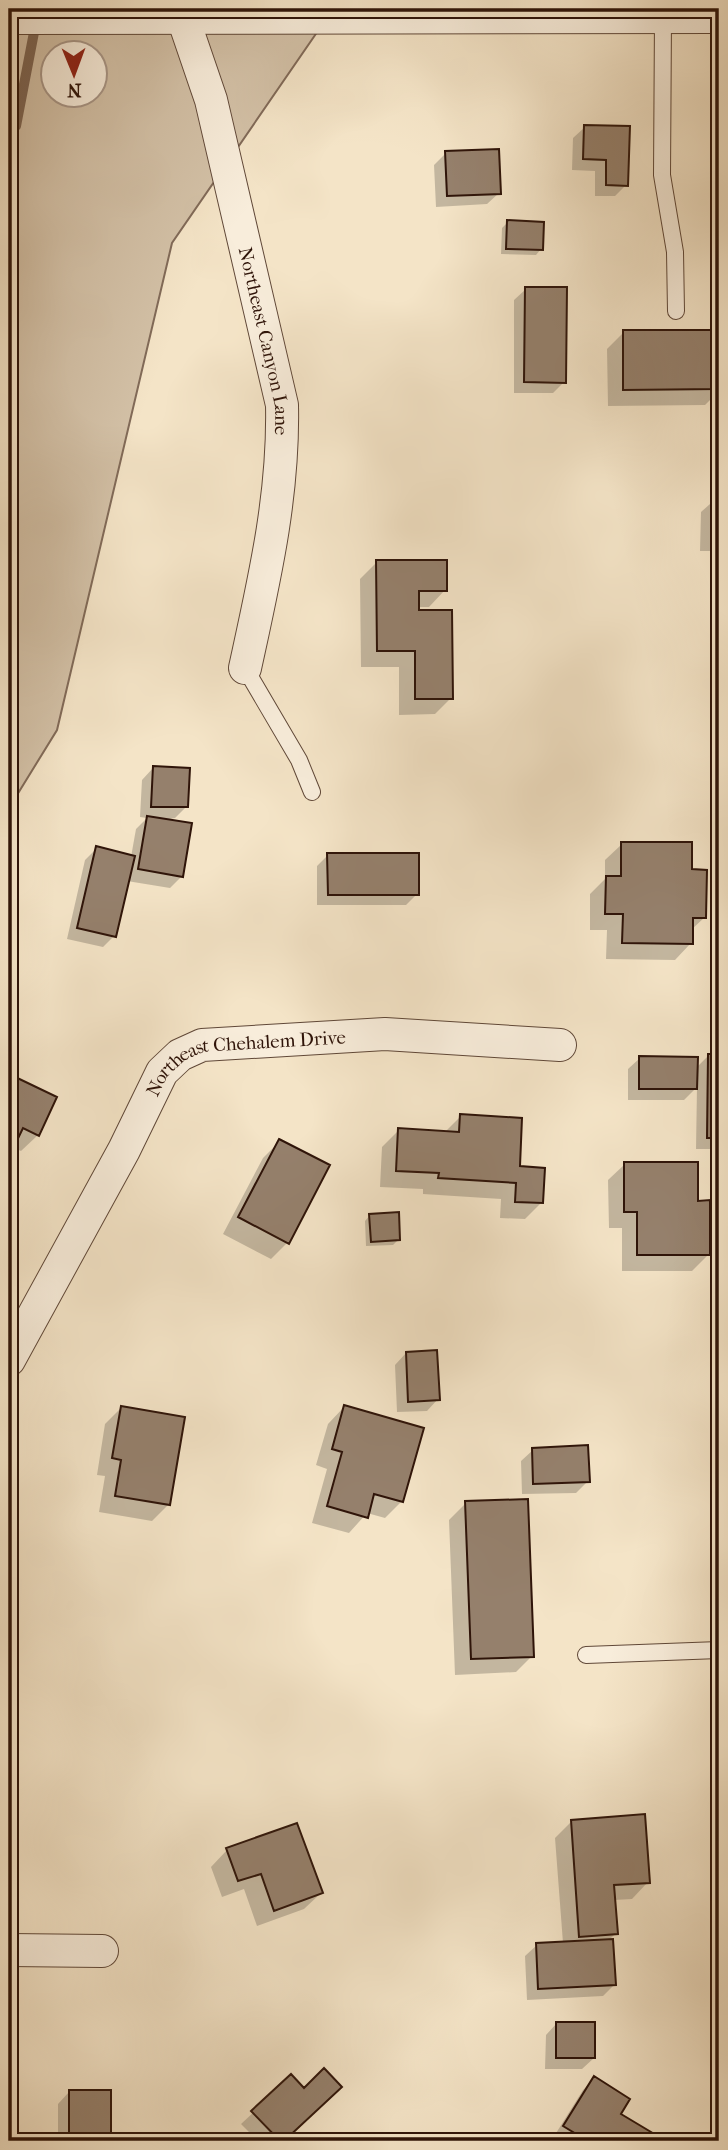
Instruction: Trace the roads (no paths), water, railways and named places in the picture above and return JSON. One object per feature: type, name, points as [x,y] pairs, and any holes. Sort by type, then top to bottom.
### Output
[{"type":"street","points":[[9,18],[670,14],[719,17]]},
{"type":"street","name":"Northeast Canyon Lane","points":[[184,18],[214,114],[282,405],[283,447],[275,527],[245,668]]},
{"type":"street","name":"Northeast Chehalem Drive","points":[[9,1360],[124,1150],[147,1099],[163,1072],[180,1055],[202,1045],[385,1034],[560,1045]]},
{"type":"street","points":[[9,1950],[102,1951]]},
{"type":"lane","points":[[670,14],[663,175],[675,252],[676,311]]},
{"type":"lane","points":[[245,668],[299,760],[312,792]]},
{"type":"lane","points":[[586,1655],[719,1650]]},
{"type":"waterway","points":[[9,132],[16,126],[36,22]]}]
